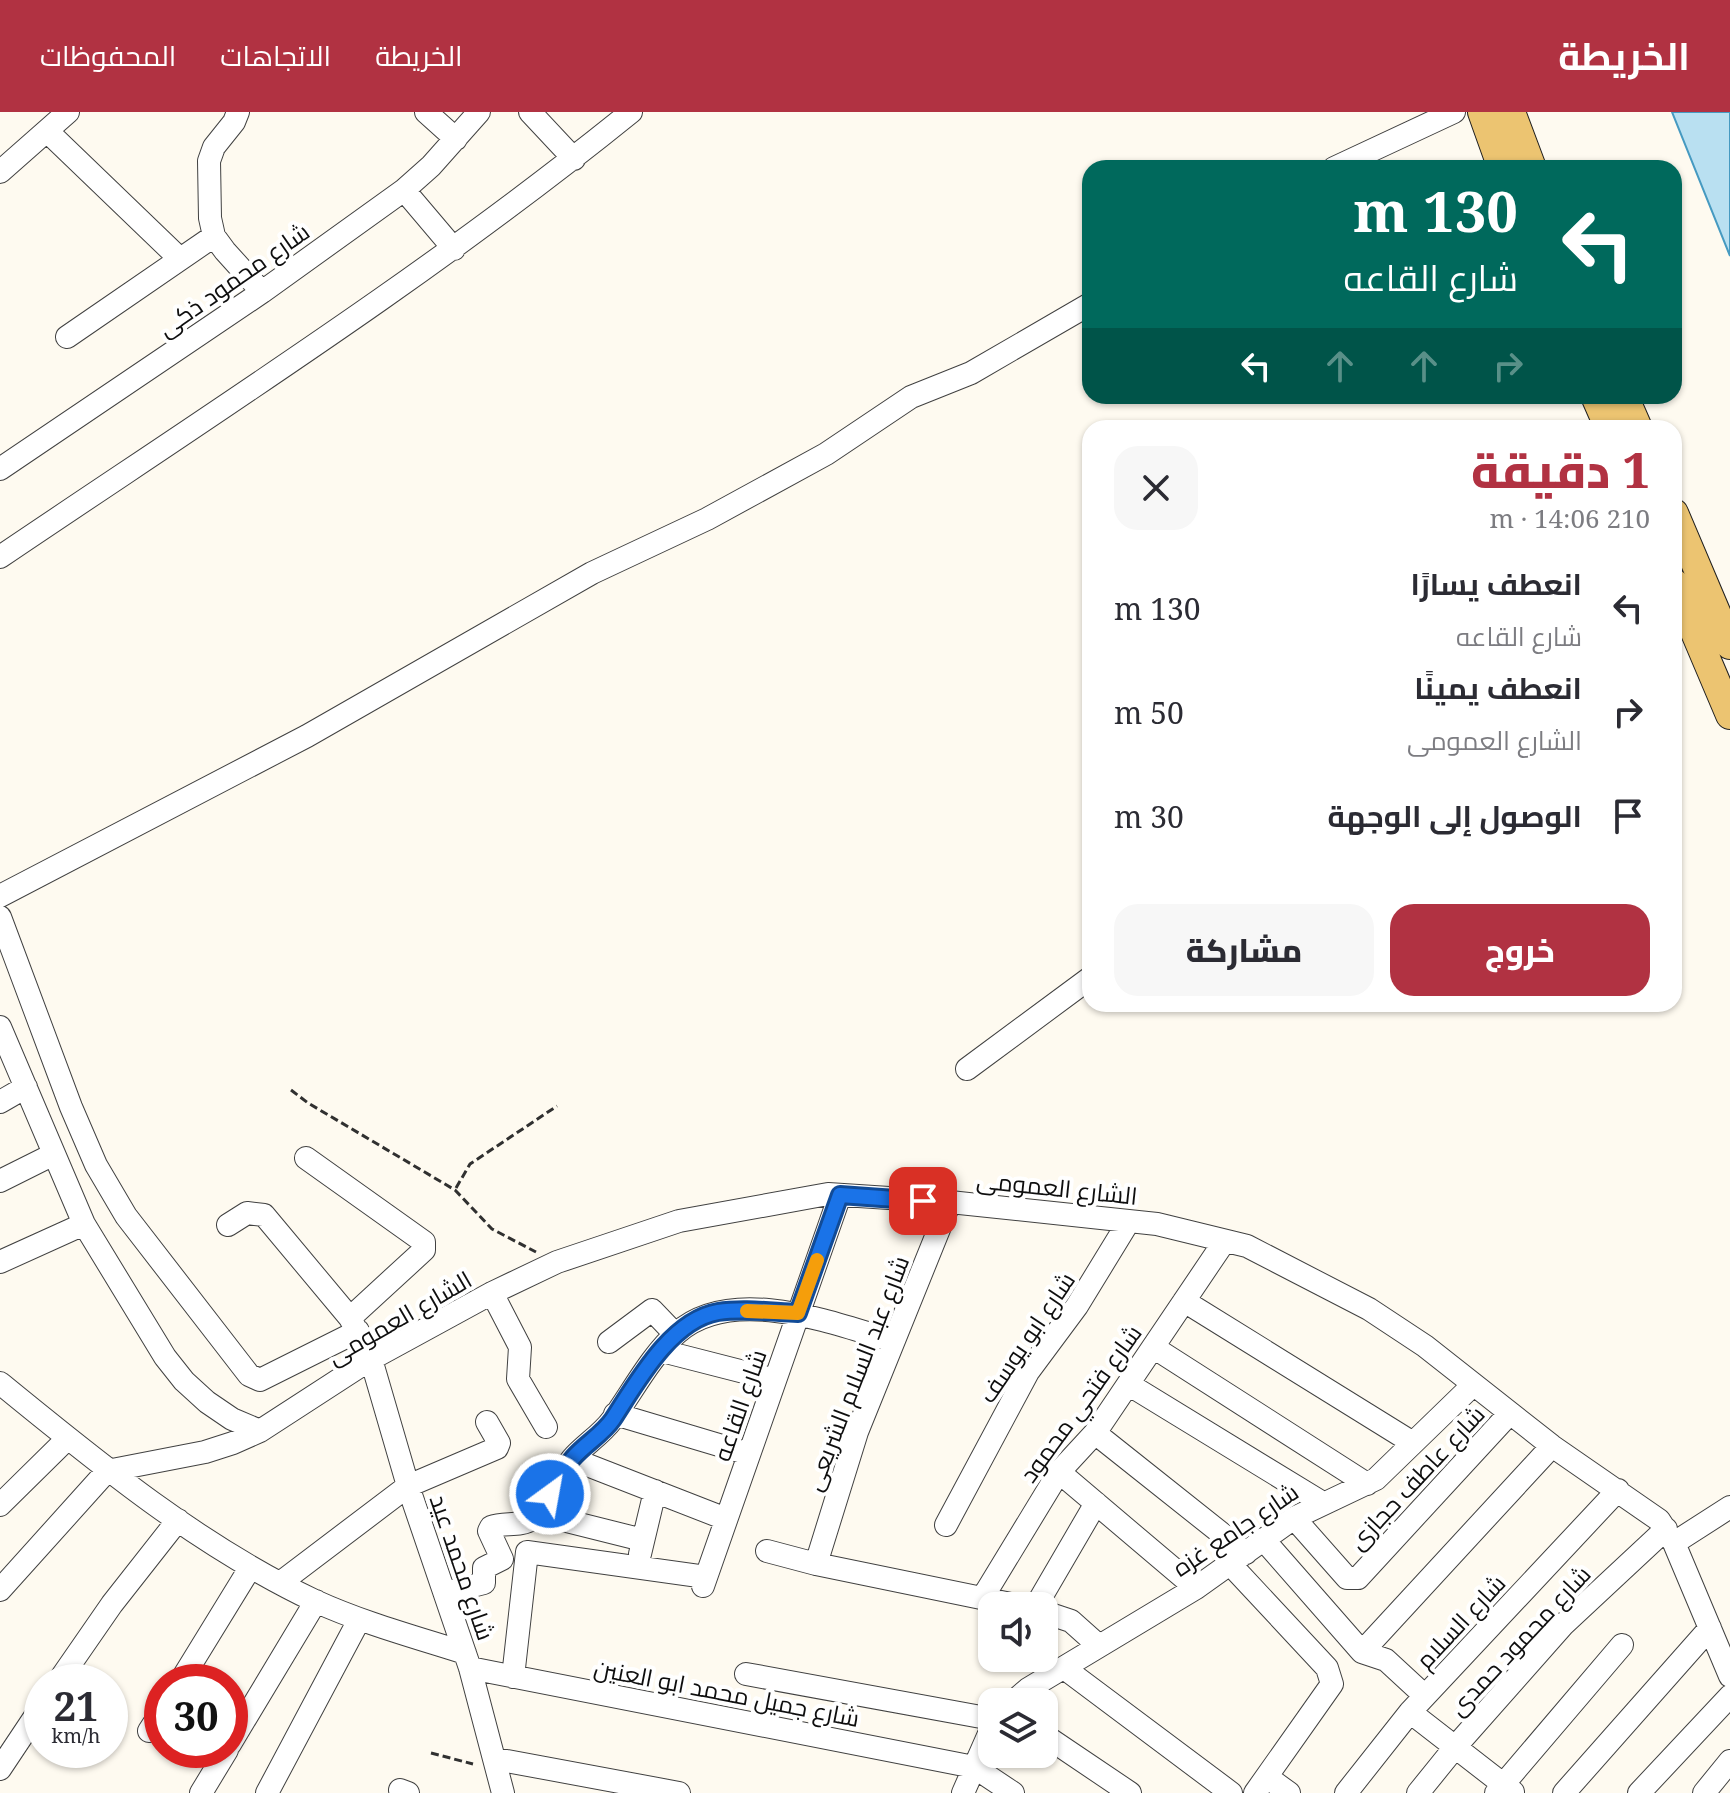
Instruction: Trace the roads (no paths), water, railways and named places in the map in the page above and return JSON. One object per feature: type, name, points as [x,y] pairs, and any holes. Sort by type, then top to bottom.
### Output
[{"type":"main road","points":[[1482,112],[1499,160]]},
{"type":"main road","points":[[1511,112],[1529,160]]},
{"type":"main road","points":[[1682,532],[1730,645]]},
{"type":"main road","points":[[1682,602],[1730,715]]},
{"type":"street","points":[[0,172],[68,112]]},
{"type":"street","points":[[238,112],[214,147],[209,161],[210,218],[214,236],[262,292]]},
{"type":"street","points":[[426,112],[456,139]]},
{"type":"street","name":"شارع محمود ذكى","points":[[0,469],[262,292],[404,190],[479,112]]},
{"type":"street","points":[[530,112],[574,159]]},
{"type":"street","points":[[1351,160],[1454,112]]},
{"type":"street","points":[[0,557],[454,249],[574,159],[617,116]]},
{"type":"street","points":[[47,131],[180,259]]},
{"type":"street","points":[[404,190],[454,249]]},
{"type":"street","points":[[67,337],[214,236]]},
{"type":"street","points":[[0,896],[307,736],[592,573],[707,519],[826,454],[911,397],[971,373],[1082,309]]},
{"type":"street","points":[[0,917],[96,1165],[126,1216],[249,1375],[260,1380],[354,1325],[424,1250],[424,1242],[306,1158]]},
{"type":"street","points":[[967,1069],[1082,984]]},
{"type":"street","points":[[0,1027],[84,1224],[165,1357],[184,1381],[207,1402],[232,1419],[260,1431]]},
{"type":"street","points":[[0,1102],[26,1087]]},
{"type":"street","points":[[0,1181],[54,1154]]},
{"type":"street","name":"الشارع العمومى","points":[[107,1471],[205,1452],[260,1431],[371,1359],[492,1293],[557,1262],[679,1221],[828,1194],[950,1202],[1157,1224],[1247,1246],[1369,1309],[1425,1346],[1552,1446],[1650,1512],[1670,1536],[1718,1632],[1730,1676]]},
{"type":"street","name":"شارع القاعه","points":[[637,1567],[704,1582],[840,1195]]},
{"type":"street","name":"شارع عبد السلام الشريعى","points":[[816,1564],[846,1463],[950,1202]]},
{"type":"street","name":"شارع محمد عيد","points":[[228,1225],[247,1213],[264,1215],[354,1325],[371,1359],[408,1486],[468,1660],[503,1793]]},
{"type":"street","name":"شارع ابو يوسف","points":[[946,1525],[1028,1372],[1077,1306],[1129,1221]]},
{"type":"street","points":[[0,1262],[84,1224]]},
{"type":"street","name":"شارع فتحي محمود","points":[[986,1592],[1059,1472],[1095,1433],[1224,1242]]},
{"type":"street","points":[[492,1293],[520,1347],[518,1379],[546,1427]]},
{"type":"street","points":[[1184,1301],[1413,1443]]},
{"type":"street","points":[[609,1342],[652,1310],[669,1343],[775,1380]]},
{"type":"street","points":[[445,1593],[482,1584],[485,1580],[484,1568],[501,1560],[502,1555],[489,1531],[491,1527],[527,1522],[539,1514],[572,1459],[611,1422],[669,1343],[694,1321],[715,1313],[737,1310],[798,1313],[893,1341]]},
{"type":"street","points":[[1153,1347],[1367,1484]]},
{"type":"street","name":"شارع جميل محمد ابو العنين","points":[[0,1383],[107,1471],[250,1568],[359,1620],[513,1677],[974,1767]]},
{"type":"street","points":[[1128,1384],[1321,1502]]},
{"type":"street","name":"شارع جامع غزه","points":[[1030,1688],[1196,1588],[1294,1518],[1321,1502],[1348,1494],[1376,1479],[1473,1385]]},
{"type":"street","name":"شارع عاطف حجازى","points":[[1294,1518],[1347,1578],[1358,1578],[1510,1413]]},
{"type":"street","points":[[615,1414],[749,1454]]},
{"type":"street","points":[[280,1583],[408,1486],[497,1448],[499,1443],[487,1422]]},
{"type":"street","points":[[1095,1433],[1246,1553],[1366,1656],[1386,1660],[1417,1704],[1456,1746],[1504,1790],[1622,1645]]},
{"type":"street","points":[[0,1505],[68,1438]]},
{"type":"street","points":[[1362,1652],[1552,1446]]},
{"type":"street","points":[[572,1459],[726,1519]]},
{"type":"street","points":[[0,1590],[107,1471]]},
{"type":"street","points":[[1059,1472],[1196,1588]]},
{"type":"street","name":"شارع السلام","points":[[1346,1793],[1417,1704],[1618,1490]]},
{"type":"street","points":[[513,1677],[527,1552],[637,1567],[655,1491]]},
{"type":"street","points":[[1044,1592],[1096,1503]]},
{"type":"street","name":"شارع محمود حمدى","points":[[1418,1793],[1563,1625],[1670,1536],[1730,1507]]},
{"type":"street","points":[[539,1514],[643,1540]]},
{"type":"street","points":[[70,1664],[112,1604],[178,1520]]},
{"type":"street","points":[[767,1551],[816,1564],[978,1596]]},
{"type":"street","points":[[1246,1553],[1332,1678],[1332,1684],[1261,1785],[1289,1793]]},
{"type":"street","points":[[191,1664],[250,1568]]},
{"type":"street","points":[[248,1714],[316,1601]]},
{"type":"street","points":[[1058,1617],[1071,1621],[1099,1646]]},
{"type":"street","points":[[267,1793],[359,1620]]},
{"type":"street","points":[[1564,1793],[1718,1632]]},
{"type":"street","points":[[1064,1668],[1231,1793]]},
{"type":"street","points":[[746,1674],[978,1716]]},
{"type":"street","points":[[1639,1793],[1730,1696]]},
{"type":"street","points":[[0,1769],[24,1733]]},
{"type":"street","points":[[1058,1744],[1130,1793]]},
{"type":"street","points":[[963,1793],[978,1758]]},
{"type":"street","points":[[1704,1793],[1730,1761]]},
{"type":"street","points":[[497,1763],[679,1793]]},
{"type":"street","points":[[974,1767],[1013,1793]]},
{"type":"street","points":[[201,1793],[216,1768]]},
{"type":"water","points":[[1672,112],[1730,112],[1730,256]]}]
